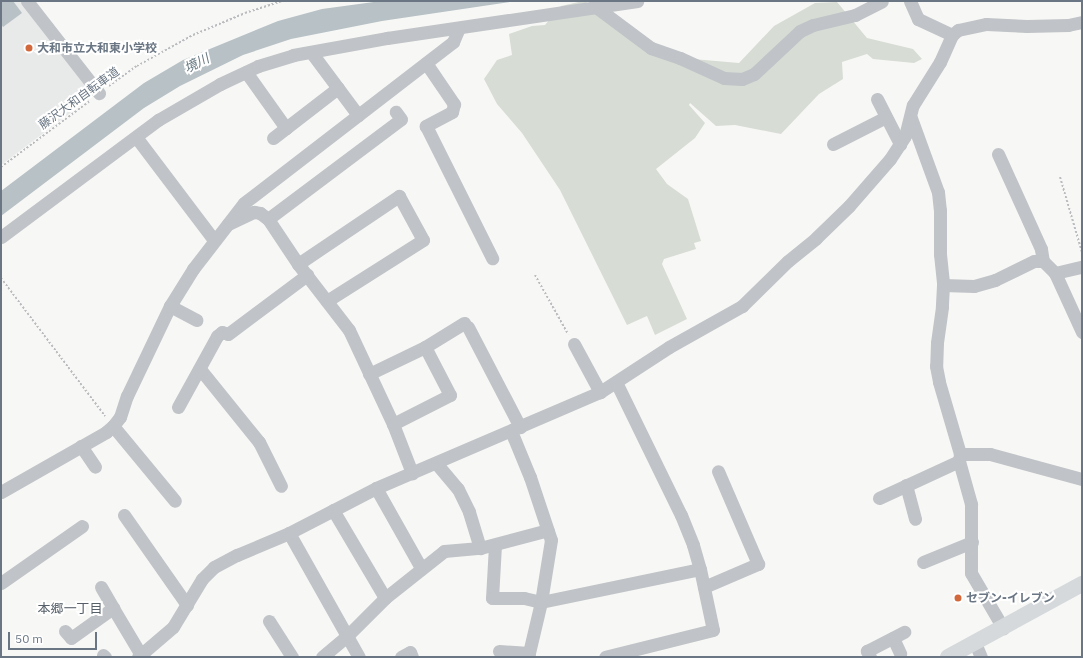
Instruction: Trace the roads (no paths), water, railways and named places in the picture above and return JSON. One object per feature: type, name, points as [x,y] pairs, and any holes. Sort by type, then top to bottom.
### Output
[{"type":"main road","points":[[948,657],[978,650],[1003,628],[1082,584]]},
{"type":"street","points":[[28,1],[99,93]]},
{"type":"street","points":[[1,237],[158,120],[220,84],[246,72],[293,55],[387,38],[637,1]]},
{"type":"street","points":[[596,7],[651,48],[680,58],[724,78],[742,79],[754,74],[800,31],[813,25],[855,15],[882,1]]},
{"type":"street","points":[[910,1],[918,19],[952,35]]},
{"type":"street","points":[[101,587],[144,655],[173,626],[202,579],[214,567],[237,555],[289,533],[376,488],[600,392],[669,347],[723,317],[749,300],[788,261],[816,238],[849,206],[890,159],[905,136],[911,118],[913,105],[940,62],[952,35],[964,28],[986,24],[1027,26],[1068,25],[1082,22]]},
{"type":"street","points":[[1,492],[106,432],[113,426],[120,417],[127,396],[170,306],[193,269],[244,203],[426,64],[453,42],[459,28]]},
{"type":"street","points":[[311,52],[358,115]]},
{"type":"street","points":[[426,64],[454,104],[452,112],[426,126],[492,258]]},
{"type":"street","points":[[246,72],[286,128]]},
{"type":"street","points":[[273,138],[338,88]]},
{"type":"street","points":[[877,99],[900,144]]},
{"type":"street","points":[[268,219],[401,119],[396,112]]},
{"type":"street","points":[[833,144],[886,117]]},
{"type":"street","points":[[911,118],[938,192],[940,210],[940,254],[943,285],[936,366],[971,504],[971,573],[1003,628]]},
{"type":"street","points":[[136,137],[214,240]]},
{"type":"street","points":[[998,154],[1041,249],[1042,261],[1055,273],[1082,332]]},
{"type":"street","points":[[298,264],[399,196],[423,240],[327,301]]},
{"type":"street","points":[[227,225],[254,212],[260,213],[268,219],[298,264],[349,330],[393,424],[412,473]]},
{"type":"street","points":[[943,285],[974,286],[995,280],[1034,261],[1042,261]]},
{"type":"street","points":[[1055,273],[1082,267]]},
{"type":"street","points":[[178,407],[217,336],[222,332],[228,334],[307,275]]},
{"type":"street","points":[[170,306],[196,320]]},
{"type":"street","points":[[369,374],[466,325],[516,429],[551,540],[541,602],[528,655],[499,651]]},
{"type":"street","points":[[574,344],[600,392]]},
{"type":"street","points":[[393,424],[450,395],[425,346]]},
{"type":"street","points":[[200,368],[259,442],[281,486]]},
{"type":"street","points":[[605,657],[713,630],[694,545],[681,515],[616,382]]},
{"type":"street","points":[[113,426],[175,501]]},
{"type":"street","points":[[81,446],[95,467]]},
{"type":"street","points":[[879,498],[959,457],[990,454],[1082,479]]},
{"type":"street","points":[[436,463],[458,489],[469,512],[480,548]]},
{"type":"street","points":[[704,587],[758,564],[718,471]]},
{"type":"street","points":[[906,485],[915,519]]},
{"type":"street","points":[[376,488],[421,568]]},
{"type":"street","points":[[333,510],[385,598]]},
{"type":"street","points":[[124,514],[187,605]]},
{"type":"street","points":[[1,583],[82,526]]},
{"type":"street","points":[[322,657],[347,636],[385,598],[444,551],[480,548],[495,545],[548,530]]},
{"type":"street","points":[[289,533],[359,657]]},
{"type":"street","points":[[923,562],[972,542]]},
{"type":"street","points":[[495,545],[492,598],[524,598],[541,602],[700,569]]},
{"type":"street","points":[[65,631],[71,638],[113,608]]},
{"type":"street","points":[[269,621],[292,657]]},
{"type":"street","points":[[870,657],[867,651],[899,635],[900,653]]},
{"type":"street","points":[[401,657],[410,652],[412,657]]},
{"type":"water","points":[[1,1],[13,1],[22,13],[3,27],[1,24]]},
{"type":"water","name":"境川","points":[[381,1],[516,1],[382,21],[291,39],[243,55],[180,86],[144,108],[1,216],[1,191],[144,83],[183,60],[278,21],[322,9]]},
{"type":"place","name":"大和市立大和東小学校","points":[[29,48]]},
{"type":"place","name":"セブン-イレブン","points":[[958,598]]},
{"type":"district","name":"本郷一丁目","points":[[70,609]]}]
